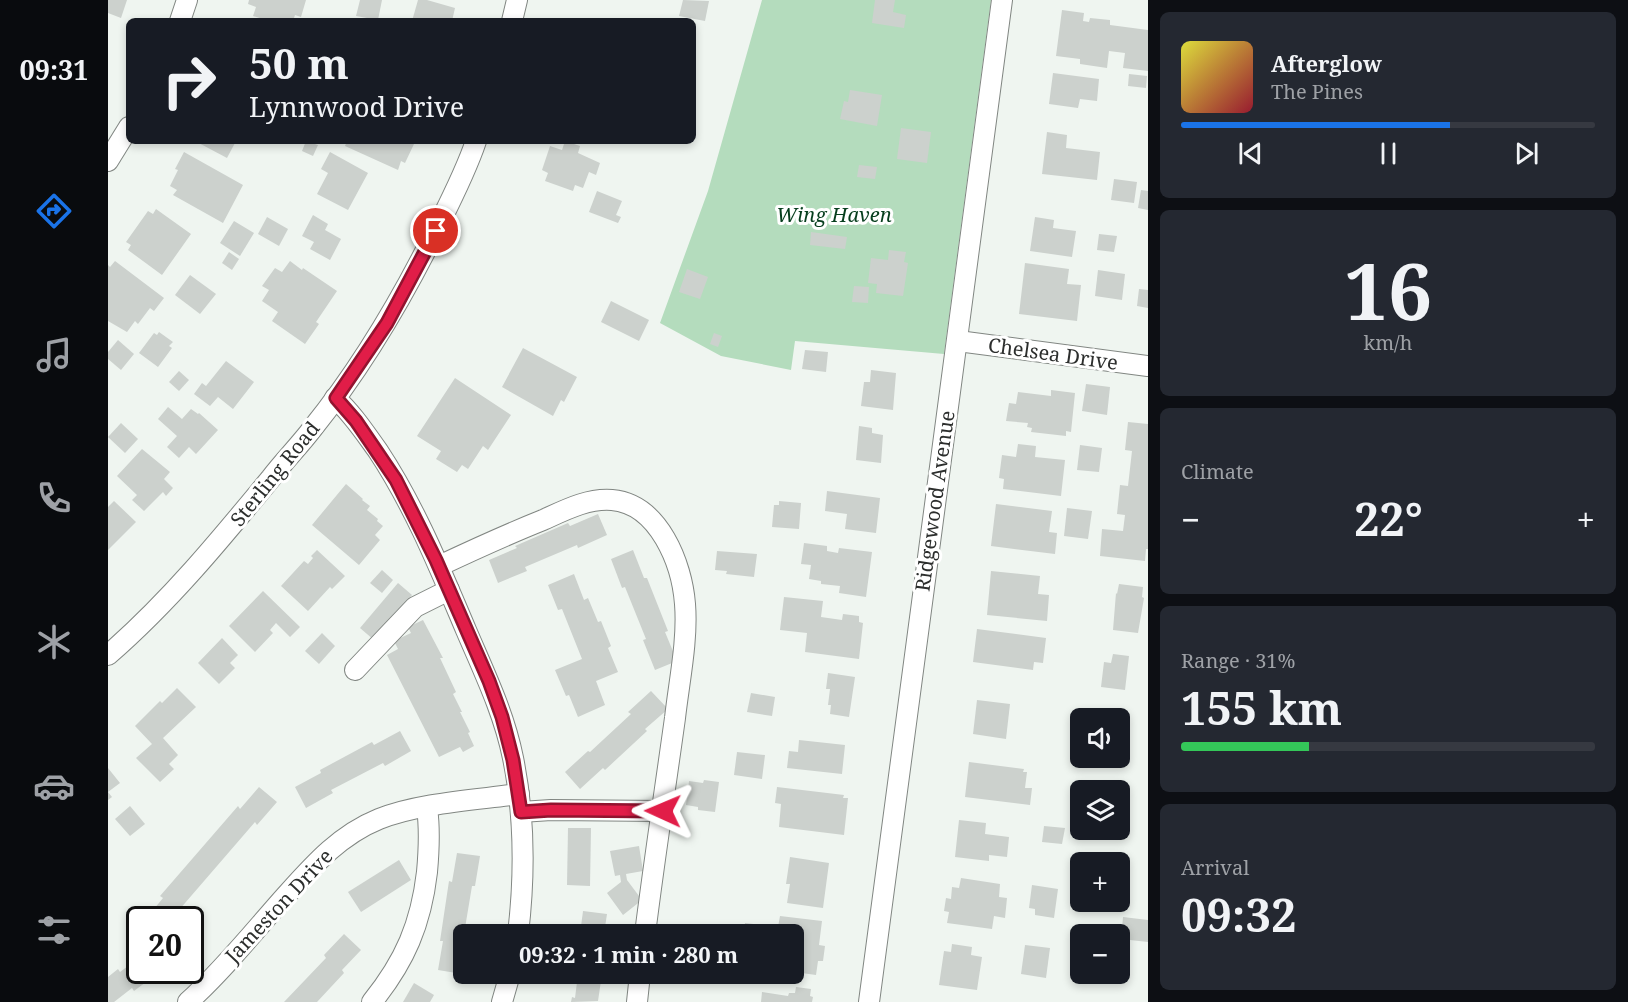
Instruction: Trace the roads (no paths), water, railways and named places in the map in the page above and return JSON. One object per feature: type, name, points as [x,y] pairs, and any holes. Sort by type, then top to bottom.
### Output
[{"type":"street","points":[[181,18],[187,0]]},
{"type":"street","points":[[513,18],[517,0]]},
{"type":"street","name":"Ridgewood Avenue","points":[[869,1002],[1002,0]]},
{"type":"street","points":[[108,162],[126,132]]},
{"type":"street","name":"Sterling Road","points":[[108,656],[171,594],[235,524],[336,398],[387,323],[410,281],[464,174],[475,144]]},
{"type":"street","name":"Chelsea Drive","points":[[958,341],[1148,366]]},
{"type":"street","points":[[336,398],[356,421],[396,480],[439,566],[489,681],[502,717],[513,760],[524,835],[519,924]]},
{"type":"street","points":[[439,566],[518,530],[594,500],[623,502],[639,510],[661,533],[680,575],[685,604],[684,638],[646,924]]},
{"type":"street","points":[[355,670],[415,607],[449,590]]},
{"type":"street","name":"Jameston Drive","points":[[188,1002],[335,845],[380,819],[427,807],[520,803],[551,810],[663,811]]},
{"type":"street","points":[[372,1002],[394,973],[419,919],[428,858],[427,807]]},
{"type":"street","points":[[502,1002],[507,984]]},
{"type":"street","points":[[637,1002],[639,984]]},
{"type":"park label","name":"Wing Haven","points":[[834,215]]}]
